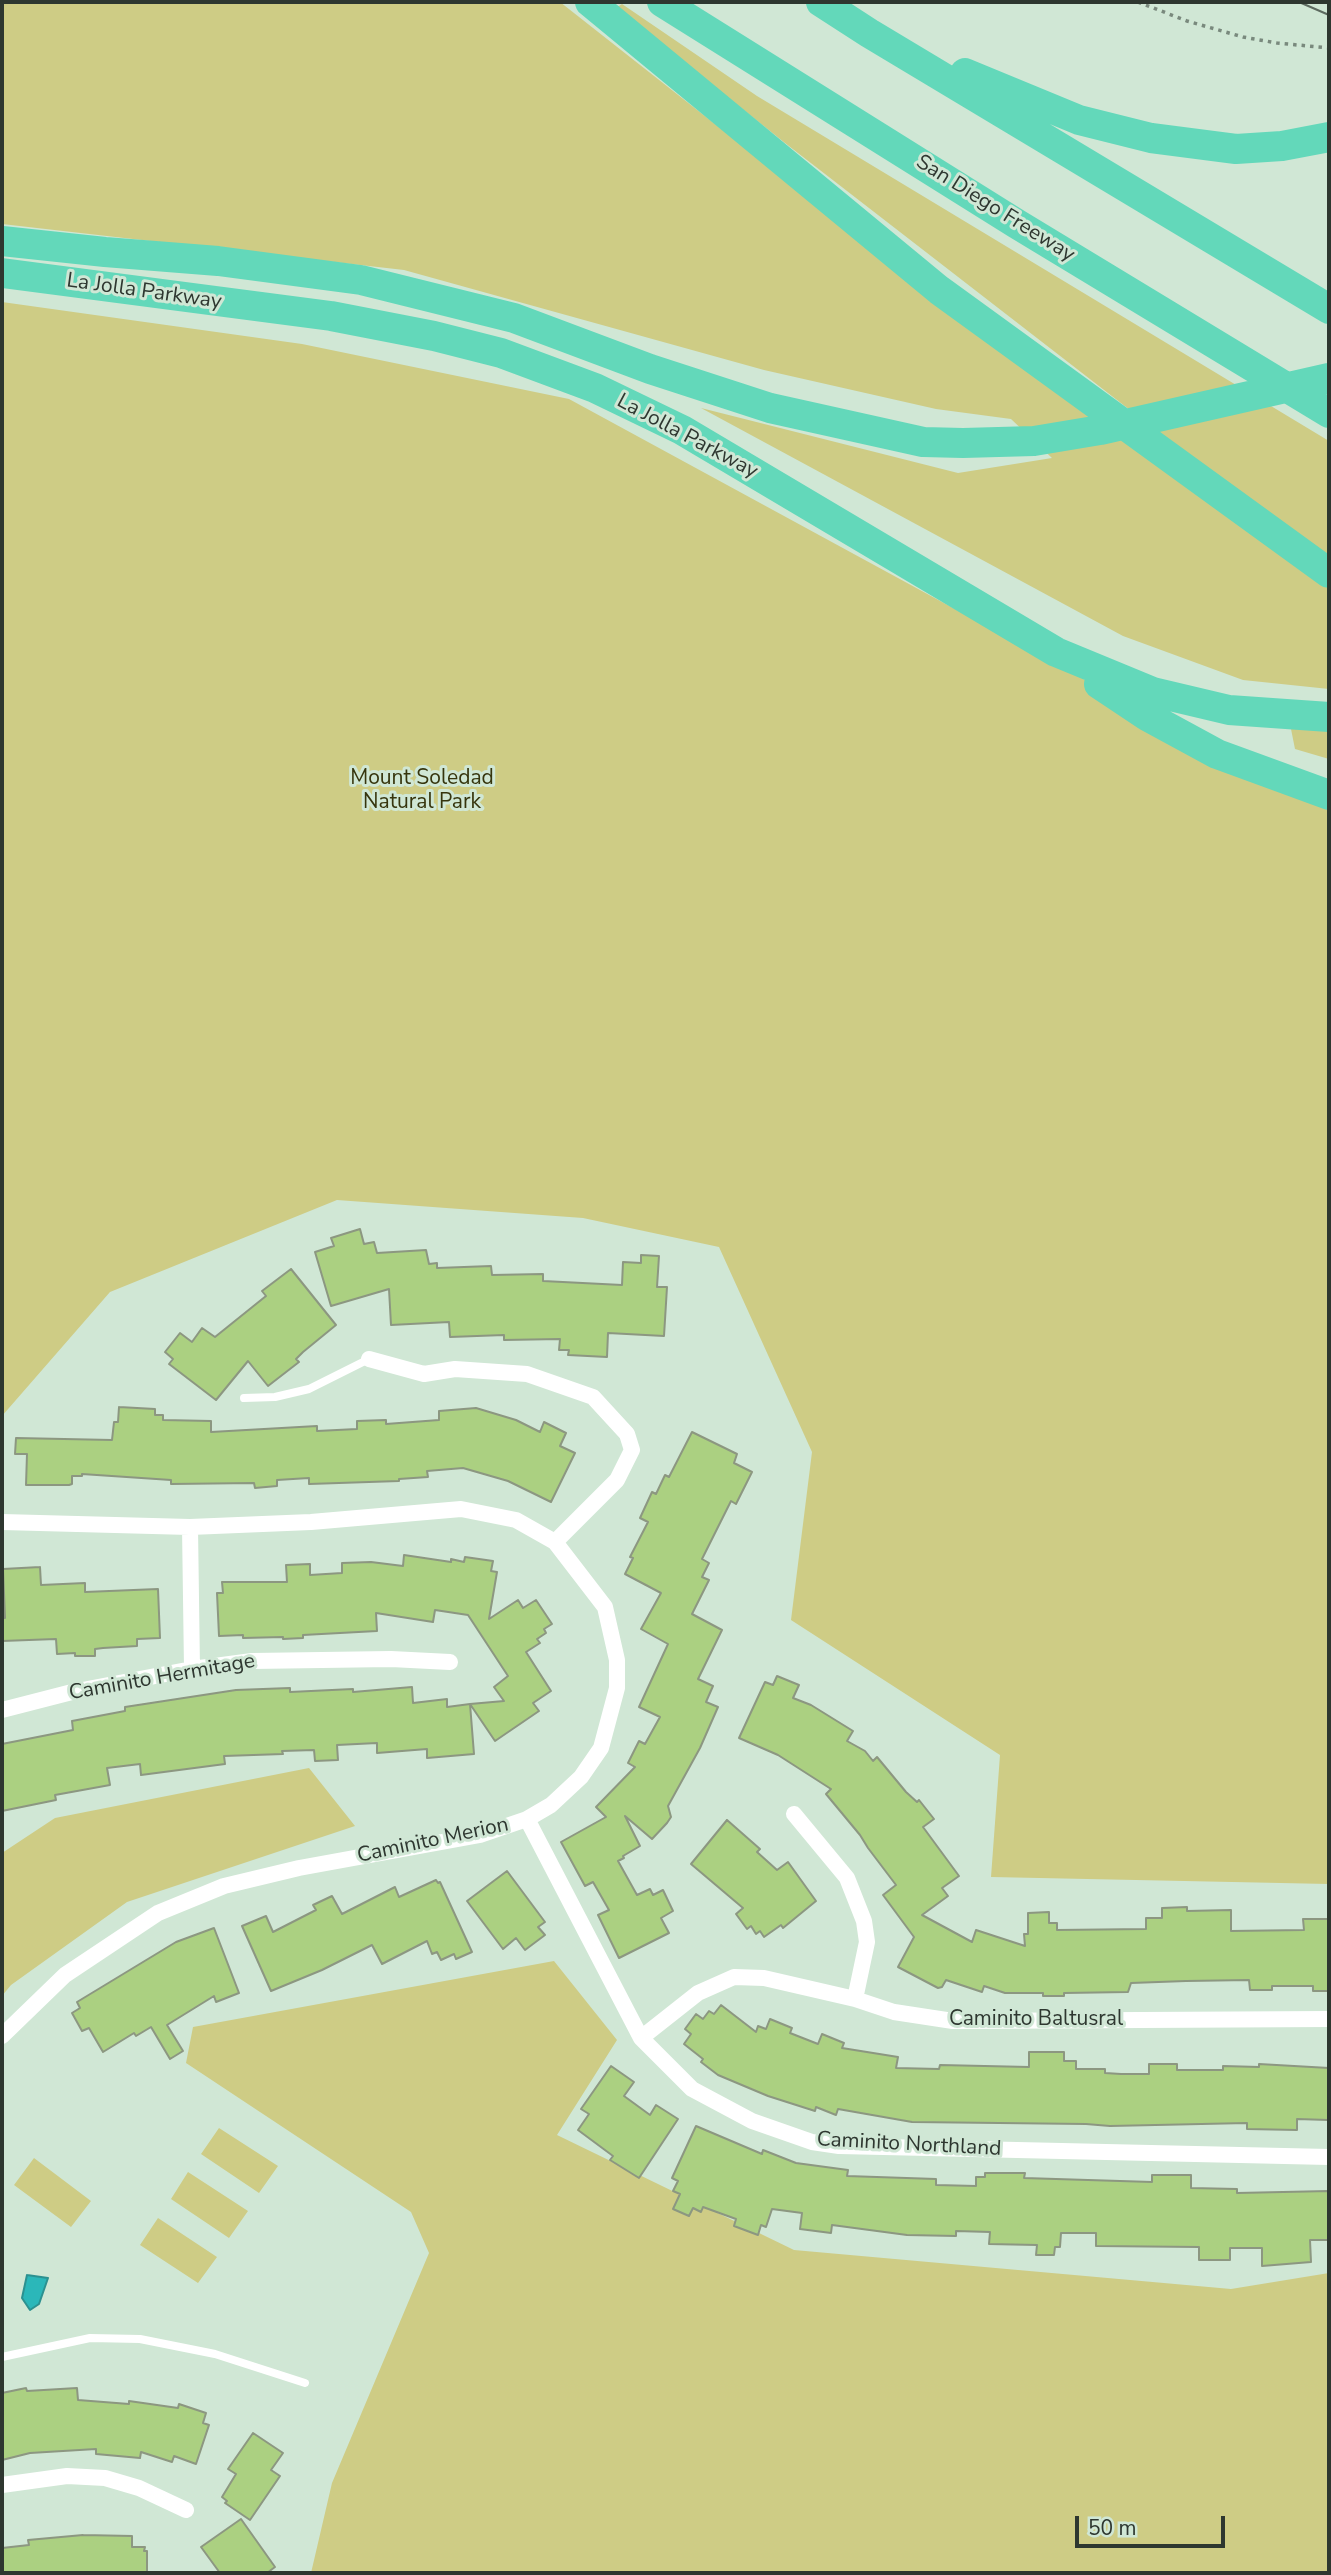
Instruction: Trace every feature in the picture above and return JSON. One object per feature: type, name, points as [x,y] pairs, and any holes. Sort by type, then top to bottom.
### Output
[{"type":"highway","points":[[590,2],[939,290],[1329,573]]},
{"type":"highway","name":"San Diego Freeway","points":[[662,2],[1017,224],[1329,413]]},
{"type":"highway","points":[[821,2],[1329,309]]},
{"type":"highway","points":[[869,33],[1079,120],[1151,138],[1236,149],[1282,146],[1329,137]]},
{"type":"highway","name":"La Jolla Parkway","points":[[2,241],[218,261],[361,279],[514,318],[650,369],[770,408],[923,442],[1034,441],[1100,430],[1329,377]]},
{"type":"highway","name":"La Jolla Parkway","points":[[2,273],[331,316],[434,336],[501,353],[595,388],[682,430],[1056,652],[1153,692],[1229,710],[1329,716]]},
{"type":"highway","points":[[1205,407],[1329,390]]},
{"type":"highway","points":[[994,614],[1147,716],[1217,754],[1329,795]]},
{"type":"street","points":[[369,1359],[424,1374],[455,1369],[527,1374],[593,1396],[627,1434],[632,1450],[617,1480],[555,1542]]},
{"type":"street","name":"Caminito Merion","points":[[2,1522],[190,1527],[311,1522],[461,1509],[516,1520],[555,1542],[605,1607],[617,1660],[617,1688],[601,1748],[581,1777],[551,1805],[527,1819],[480,1835],[286,1871],[224,1886],[158,1913],[65,1975],[2,2036]]},
{"type":"street","points":[[190,1527],[192,1669]]},
{"type":"street","name":"Caminito Hermitage","points":[[2,1710],[72,1692],[192,1669],[252,1661],[391,1659],[450,1662]]},
{"type":"street","points":[[794,1814],[847,1878],[864,1921],[867,1942],[855,1999]]},
{"type":"street","name":"Caminito Northland","points":[[527,1819],[641,2038],[692,2089],[752,2121],[812,2142],[839,2146],[1329,2157]]},
{"type":"street","name":"Caminito Baltusral","points":[[641,2038],[698,1993],[734,1977],[764,1978],[855,1999],[894,2012],[953,2021],[1329,2019]]},
{"type":"street","points":[[2,2485],[67,2476],[105,2478],[139,2488],[186,2510]]},
{"type":"lane","points":[[244,1398],[275,1397],[309,1389],[369,1359]]},
{"type":"lane","points":[[2,2357],[90,2338],[141,2339],[215,2354],[305,2383]]},
{"type":"path","points":[[1138,2],[1186,21],[1242,37],[1329,48]]},
{"type":"green space","points":[[2,2],[560,2],[1053,390],[1329,587],[1329,689],[1243,680],[1123,636],[701,408],[958,473],[1052,458],[1011,419],[936,409],[764,370],[404,270],[2,224]]},
{"type":"green space","points":[[622,4],[757,96],[1329,441],[1329,556],[1201,465],[785,143],[616,8]]},
{"type":"green space","name":"Mount Soledad Natural Park","points":[[2,302],[302,344],[569,399],[1271,781],[1329,799],[1329,1884],[991,1877],[1000,1755],[791,1620],[812,1452],[719,1247],[583,1218],[337,1200],[110,1292],[2,1416]]},
{"type":"green space","points":[[1329,725],[1329,759],[1295,749],[1291,729]]},
{"type":"green space","points":[[309,1768],[355,1826],[127,1902],[11,1985],[2,1996],[2,1853],[55,1818]]},
{"type":"green space","points":[[554,1961],[617,2040],[557,2135],[794,2250],[1231,2289],[1329,2273],[1329,2573],[311,2573],[332,2483],[429,2253],[411,2212],[186,2063],[193,2027]]},
{"type":"green space","points":[[219,2128],[278,2166],[259,2193],[201,2154]]},
{"type":"green space","points":[[34,2158],[91,2201],[71,2227],[14,2185]]},
{"type":"green space","points":[[188,2172],[248,2211],[229,2238],[171,2199]]},
{"type":"green space","points":[[158,2218],[217,2257],[198,2283],[140,2245]]},
{"type":"water","points":[[27,2275],[48,2278],[39,2304],[30,2310],[22,2298]]},
{"type":"building","points":[[360,1229],[364,1244],[374,1242],[377,1253],[426,1250],[429,1264],[437,1263],[437,1268],[491,1266],[492,1275],[543,1274],[543,1281],[622,1285],[623,1262],[641,1263],[641,1255],[659,1256],[657,1287],[667,1287],[664,1336],[608,1333],[607,1357],[568,1355],[569,1350],[559,1350],[560,1339],[504,1340],[504,1335],[450,1337],[449,1322],[391,1325],[389,1289],[331,1306],[315,1252],[334,1246],[331,1238]]},
{"type":"building","points":[[291,1269],[336,1325],[303,1352],[296,1359],[299,1362],[268,1386],[248,1361],[216,1400],[169,1364],[173,1359],[165,1352],[180,1333],[192,1342],[202,1328],[215,1337],[266,1296],[262,1291]]},
{"type":"building","points":[[119,1407],[155,1409],[155,1415],[163,1415],[163,1420],[211,1421],[211,1432],[317,1426],[317,1431],[357,1429],[357,1421],[386,1420],[386,1424],[439,1420],[439,1411],[476,1408],[516,1420],[540,1432],[544,1422],[566,1433],[560,1446],[575,1453],[551,1502],[508,1481],[463,1468],[427,1471],[428,1477],[399,1481],[309,1484],[309,1478],[277,1480],[277,1486],[255,1488],[254,1483],[171,1484],[171,1480],[82,1474],[72,1476],[72,1484],[69,1485],[26,1485],[27,1454],[15,1454],[16,1438],[112,1440],[114,1422],[118,1422]]},
{"type":"building","points":[[692,1432],[737,1454],[734,1463],[752,1472],[736,1504],[731,1501],[702,1559],[709,1563],[702,1577],[709,1580],[692,1614],[722,1630],[698,1679],[713,1686],[706,1702],[718,1707],[700,1748],[668,1806],[671,1817],[667,1823],[652,1839],[625,1816],[640,1846],[618,1861],[637,1895],[650,1889],[653,1895],[663,1890],[673,1911],[661,1918],[669,1933],[619,1958],[598,1915],[609,1910],[593,1882],[585,1886],[561,1842],[606,1817],[596,1807],[635,1767],[628,1763],[639,1741],[645,1744],[660,1717],[639,1707],[668,1644],[641,1629],[661,1593],[625,1574],[633,1558],[630,1557],[648,1522],[640,1518],[652,1492],[656,1494],[665,1475],[669,1477]]},
{"type":"building","points":[[404,1555],[451,1562],[451,1559],[464,1562],[465,1557],[493,1561],[491,1571],[497,1572],[489,1619],[518,1600],[523,1608],[536,1600],[552,1624],[544,1629],[546,1633],[537,1639],[540,1643],[526,1652],[551,1691],[533,1703],[539,1711],[495,1741],[470,1704],[504,1701],[494,1687],[508,1676],[468,1615],[435,1610],[433,1622],[376,1613],[377,1631],[303,1635],[303,1638],[283,1639],[243,1638],[243,1635],[219,1636],[217,1593],[223,1593],[222,1582],[287,1582],[286,1565],[310,1564],[310,1575],[342,1573],[342,1563],[371,1562],[403,1566]]},
{"type":"building","points":[[40,1567],[41,1585],[85,1583],[85,1592],[158,1589],[160,1638],[137,1639],[137,1646],[95,1649],[95,1656],[57,1654],[56,1639],[2,1641],[2,1618],[5,1618],[3,1569]]},
{"type":"building","points":[[777,1676],[799,1685],[793,1698],[811,1705],[853,1731],[847,1741],[865,1751],[873,1761],[877,1757],[906,1792],[917,1802],[919,1800],[934,1819],[923,1827],[959,1876],[942,1888],[948,1896],[922,1915],[972,1942],[976,1930],[1025,1946],[1028,1913],[1049,1912],[1049,1923],[1057,1923],[1057,1930],[1146,1929],[1146,1918],[1162,1918],[1162,1908],[1187,1907],[1187,1911],[1231,1910],[1231,1931],[1304,1930],[1303,1919],[1329,1919],[1329,1991],[1313,1991],[1313,1986],[1272,1986],[1272,1990],[1250,1990],[1249,1980],[1186,1981],[1131,1983],[1128,1992],[1043,1996],[1043,1993],[1005,1993],[984,1986],[982,1992],[946,1980],[942,1987],[938,1988],[898,1967],[914,1937],[883,1895],[896,1885],[826,1794],[831,1789],[778,1755],[739,1738],[765,1682],[773,1685]]},
{"type":"building","points":[[412,1687],[413,1703],[447,1699],[447,1707],[470,1704],[474,1754],[427,1758],[427,1749],[377,1753],[377,1743],[337,1745],[338,1760],[315,1761],[314,1750],[282,1751],[283,1754],[224,1756],[225,1764],[141,1775],[140,1764],[107,1768],[110,1785],[55,1795],[56,1800],[2,1811],[2,1744],[73,1730],[72,1721],[125,1711],[125,1707],[236,1690],[290,1688],[290,1692],[353,1689],[353,1692]]},
{"type":"building","points":[[727,1820],[760,1849],[757,1852],[777,1870],[788,1862],[816,1901],[783,1928],[781,1925],[764,1937],[760,1931],[756,1934],[751,1926],[747,1929],[736,1914],[743,1908],[691,1864]]},
{"type":"building","points":[[507,1871],[545,1922],[538,1927],[545,1935],[525,1950],[516,1938],[503,1949],[467,1901]]},
{"type":"building","points":[[436,1880],[440,1882],[472,1952],[456,1959],[454,1954],[441,1960],[437,1952],[432,1954],[427,1941],[382,1964],[372,1945],[271,1991],[242,1926],[266,1916],[273,1932],[316,1910],[313,1905],[332,1896],[342,1914],[395,1887],[399,1897]]},
{"type":"building","points":[[214,1928],[239,1993],[216,2002],[214,1996],[167,2025],[183,2051],[170,2059],[151,2027],[136,2036],[134,2033],[103,2052],[89,2028],[82,2031],[72,2013],[80,2008],[77,2002],[176,1942]]},
{"type":"building","points":[[721,2005],[756,2032],[758,2026],[766,2029],[770,2019],[792,2028],[790,2033],[818,2044],[822,2034],[844,2043],[842,2048],[898,2057],[896,2068],[939,2069],[940,2065],[1029,2067],[1029,2052],[1064,2052],[1064,2061],[1076,2061],[1076,2069],[1105,2069],[1105,2073],[1121,2074],[1149,2074],[1149,2064],[1177,2064],[1177,2070],[1223,2070],[1223,2066],[1259,2067],[1259,2064],[1329,2068],[1329,2115],[1328,2120],[1297,2119],[1297,2130],[1247,2129],[1247,2123],[1110,2126],[912,2122],[838,2109],[836,2115],[816,2107],[815,2111],[768,2096],[718,2075],[701,2062],[703,2059],[684,2044],[691,2034],[685,2029],[696,2014],[703,2019],[709,2011],[714,2014]]},
{"type":"building","points":[[611,2066],[634,2082],[624,2096],[650,2115],[656,2105],[678,2119],[639,2178],[610,2160],[613,2156],[578,2130],[589,2114],[581,2109]]},
{"type":"building","points":[[696,2126],[762,2154],[763,2150],[796,2163],[848,2170],[847,2176],[936,2179],[936,2185],[976,2186],[976,2177],[985,2177],[985,2173],[1025,2173],[1024,2178],[1152,2182],[1152,2175],[1191,2175],[1191,2188],[1237,2189],[1237,2193],[1329,2191],[1329,2240],[1310,2240],[1311,2262],[1262,2266],[1262,2248],[1230,2248],[1230,2260],[1199,2260],[1199,2247],[1096,2246],[1096,2233],[1061,2233],[1060,2247],[1055,2247],[1054,2255],[1036,2255],[1037,2245],[989,2244],[990,2232],[956,2231],[956,2236],[907,2235],[832,2225],[831,2233],[800,2229],[802,2213],[772,2209],[766,2227],[761,2225],[758,2235],[734,2226],[736,2219],[703,2207],[701,2212],[693,2208],[689,2216],[673,2209],[680,2194],[673,2191],[678,2181],[672,2178]]},
{"type":"building","points":[[26,2388],[27,2391],[77,2388],[78,2400],[129,2404],[129,2401],[178,2408],[179,2404],[206,2413],[203,2423],[209,2425],[196,2464],[174,2456],[172,2462],[141,2452],[140,2458],[96,2454],[96,2449],[30,2453],[2,2460],[2,2393]]},
{"type":"building","points":[[253,2433],[283,2453],[271,2470],[280,2476],[250,2520],[225,2503],[227,2501],[222,2497],[236,2474],[228,2469]]},
{"type":"building","points":[[241,2519],[275,2567],[267,2573],[220,2573],[201,2547]]},
{"type":"building","points":[[83,2535],[132,2536],[132,2547],[145,2547],[144,2551],[147,2551],[147,2573],[2,2573],[2,2548],[29,2545],[28,2540]]},
{"type":"tram line","points":[[1299,2],[1329,15]]}]
